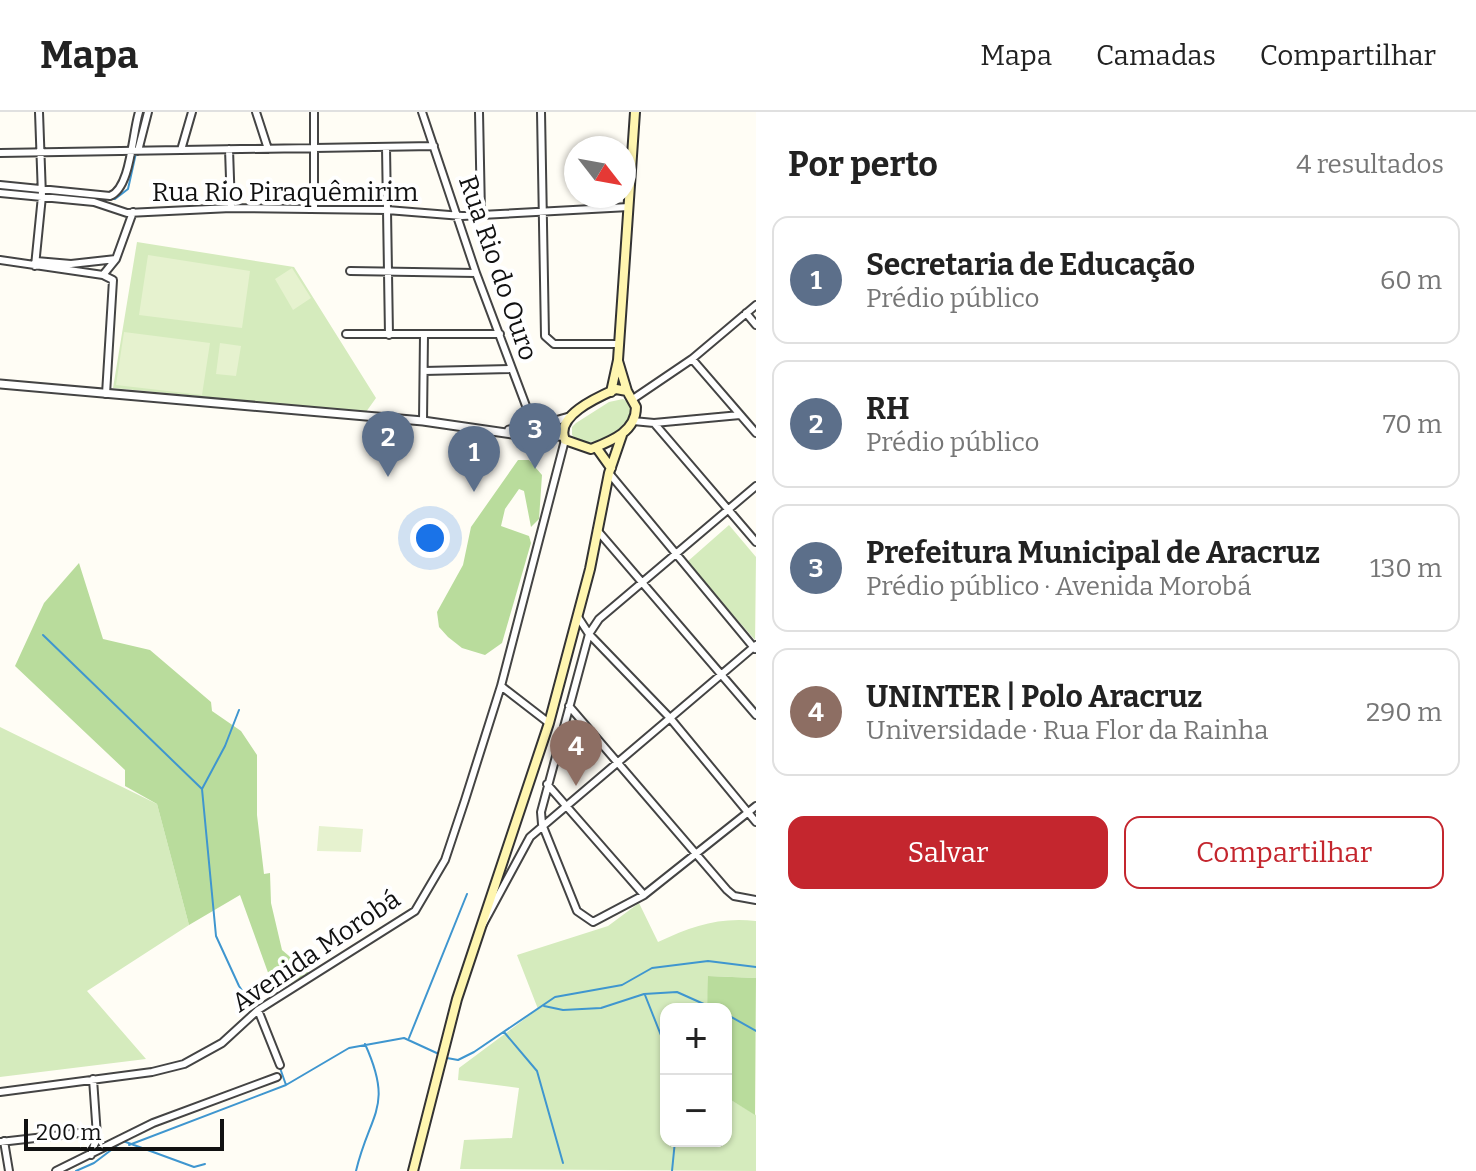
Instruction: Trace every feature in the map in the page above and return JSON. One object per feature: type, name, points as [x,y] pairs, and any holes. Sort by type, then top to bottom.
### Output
[{"type":"main road","points":[[633,136],[635,112]]},
{"type":"main road","points":[[611,392],[618,360],[629,208]]},
{"type":"main road","points":[[413,1171],[433,1084],[549,723],[578,616],[610,471],[622,435],[633,421],[630,395],[618,360]]},
{"type":"main road","points":[[622,435],[596,447],[578,447],[564,438],[569,417],[620,388],[630,395]]},
{"type":"main road","points":[[596,447],[610,471]]},
{"type":"street","points":[[36,264],[42,196],[39,112]]},
{"type":"street","points":[[0,185],[110,196],[124,183],[139,112]]},
{"type":"street","points":[[138,151],[148,112]]},
{"type":"street","points":[[181,150],[192,112]]},
{"type":"street","points":[[256,112],[268,149]]},
{"type":"street","points":[[314,112],[314,209]]},
{"type":"street","name":"Rua Rio do Ouro","points":[[422,112],[476,273],[534,427],[533,437]]},
{"type":"street","points":[[479,112],[481,213]]},
{"type":"street","points":[[541,112],[544,331],[548,341],[554,344],[619,344]]},
{"type":"street","points":[[0,153],[434,146]]},
{"type":"street","points":[[386,147],[389,335]]},
{"type":"street","points":[[229,149],[231,208]]},
{"type":"street","name":"Rua Rio Piraquêmirim","points":[[0,193],[114,206],[133,212],[314,209],[387,210],[457,216],[611,208]]},
{"type":"street","points":[[103,275],[116,259],[133,212]]},
{"type":"street","points":[[36,264],[116,259]]},
{"type":"street","points":[[0,260],[103,275],[115,285],[106,394]]},
{"type":"street","points":[[350,271],[476,273]]},
{"type":"street","points":[[630,395],[692,359],[756,305]]},
{"type":"street","points":[[746,313],[756,325]]},
{"type":"street","points":[[346,334],[500,334]]},
{"type":"street","points":[[423,421],[424,335]]},
{"type":"street","points":[[692,359],[756,433]]},
{"type":"street","points":[[424,371],[512,369]]},
{"type":"street","points":[[0,384],[423,421],[533,437],[564,438]]},
{"type":"street","points":[[633,421],[654,423],[740,415]]},
{"type":"street","points":[[498,431],[534,427],[569,417]]},
{"type":"street","points":[[654,423],[756,542]]},
{"type":"street","name":"Avenida Morobá","points":[[0,1092],[184,1064],[222,1043],[258,1010],[415,911],[445,860],[501,686],[564,438]]},
{"type":"street","points":[[482,925],[494,909],[523,845],[542,824],[755,647],[675,554],[610,471]]},
{"type":"street","points":[[756,486],[599,619],[589,634],[547,784],[542,824],[577,911],[593,922],[644,895],[756,806]]},
{"type":"street","points":[[597,530],[644,581],[756,715]]},
{"type":"street","points":[[578,616],[589,634],[670,718],[756,822]]},
{"type":"street","points":[[569,643],[589,634]]},
{"type":"street","points":[[501,686],[549,723]]},
{"type":"street","points":[[569,706],[734,896],[756,900]]},
{"type":"street","points":[[547,784],[644,895]]},
{"type":"street","points":[[258,1010],[280,1065]]},
{"type":"street","points":[[56,1171],[153,1123],[277,1077]]},
{"type":"street","points":[[91,1155],[97,1131],[93,1079]]},
{"type":"street","points":[[9,1171],[2,1142],[97,1131]]},
{"type":"green space","points":[[137,242],[294,267],[376,398],[366,412],[113,388]]},
{"type":"green space","points":[[148,255],[250,271],[242,328],[139,315]]},
{"type":"green space","points":[[292,268],[311,298],[293,310],[275,279]]},
{"type":"green space","points":[[124,332],[210,343],[202,395],[116,385]]},
{"type":"green space","points":[[220,343],[241,346],[236,376],[216,374]]},
{"type":"green space","points":[[623,399],[630,404],[631,414],[613,434],[588,442],[572,435],[572,427],[576,423],[609,402]]},
{"type":"green space","points":[[518,460],[529,460],[542,475],[539,519],[531,527],[524,491],[519,489],[505,509],[501,526],[529,536],[531,543],[502,643],[485,655],[462,648],[448,637],[439,627],[437,612],[463,565],[471,527]]},
{"type":"green space","points":[[729,525],[756,557],[755,640],[687,562]]},
{"type":"green space","points":[[79,563],[103,639],[150,650],[211,702],[212,711],[241,731],[257,755],[257,815],[264,874],[270,873],[271,903],[282,950],[309,973],[275,992],[240,895],[189,925],[157,804],[125,786],[125,770],[15,666],[44,603]]},
{"type":"green space","points":[[0,727],[157,804],[189,925],[87,991],[146,1059],[0,1077]]},
{"type":"green space","points":[[319,826],[363,829],[361,852],[317,851]]},
{"type":"green space","points":[[639,903],[658,942],[706,924],[730,920],[756,921],[756,978],[709,976],[707,1003],[660,1003],[660,1147],[732,1147],[732,1101],[756,1115],[756,1171],[460,1169],[464,1140],[512,1138],[519,1088],[458,1080],[459,1068],[538,1009],[517,955],[608,926]]},
{"type":"green space","points":[[708,976],[756,978],[755,1115],[732,1101],[732,1003],[707,1003]]},
{"type":"waterway","points":[[138,138],[143,112]]},
{"type":"waterway","points":[[67,196],[115,199],[128,189],[136,153]]},
{"type":"waterway","points":[[43,635],[202,789],[216,936],[239,986],[256,1011]]},
{"type":"waterway","points":[[202,789],[225,746],[239,710]]},
{"type":"waterway","points":[[409,1038],[467,894]]},
{"type":"waterway","points":[[447,1058],[458,1060],[474,1052],[555,997],[622,985],[652,968],[708,961],[756,967]]},
{"type":"waterway","points":[[544,1006],[563,1010],[601,1008],[644,994],[677,992],[702,1003]]},
{"type":"waterway","points":[[645,995],[660,1033]]},
{"type":"waterway","points":[[732,1017],[756,1031]]},
{"type":"waterway","points":[[504,1032],[537,1071],[563,1163]]},
{"type":"waterway","points":[[129,1145],[286,1085],[349,1048],[404,1038],[441,1055]]},
{"type":"waterway","points":[[356,1171],[379,1097],[374,1065],[365,1044]]},
{"type":"waterway","points":[[280,1068],[286,1085]]},
{"type":"waterway","points":[[76,1171],[94,1163],[123,1141],[194,1167],[205,1164]]},
{"type":"waterway","points":[[672,1171],[674,1147]]},
{"type":"place","name":"Prefeitura Municipal de Aracruz","points":[[535,469]]},
{"type":"place","name":"RH","points":[[388,477]]},
{"type":"place","name":"Secretaria de Educação","points":[[474,492]]},
{"type":"place","name":"UNINTER | Polo Aracruz","points":[[576,786]]}]
